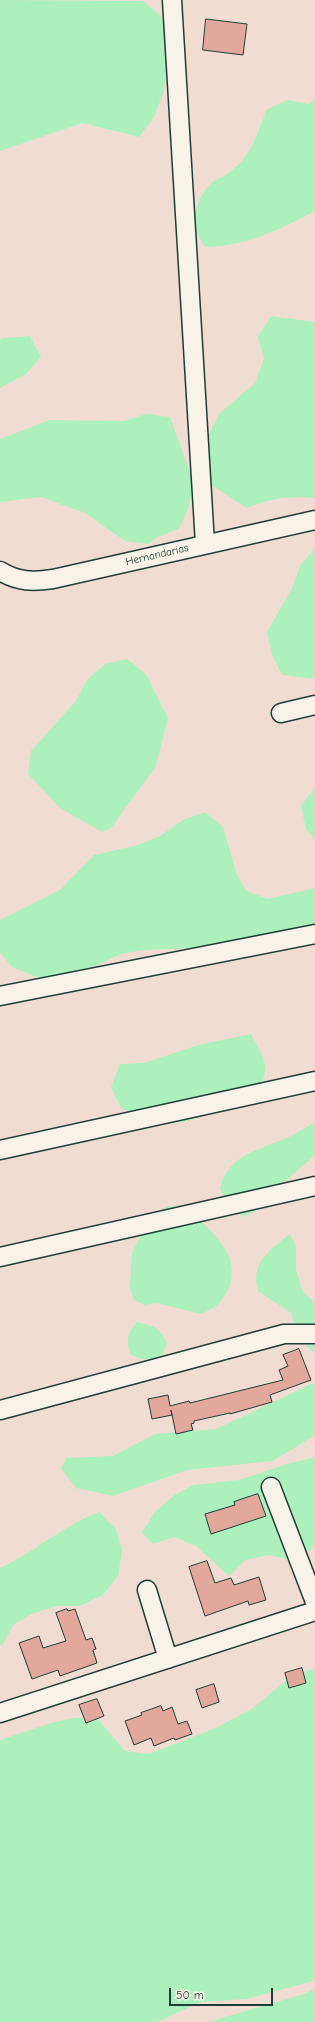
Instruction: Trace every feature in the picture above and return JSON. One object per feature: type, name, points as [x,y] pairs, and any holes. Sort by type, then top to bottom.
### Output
[{"type":"street","points":[[172,0],[205,544]]},
{"type":"street","name":"Hernandarias","points":[[0,571],[10,577],[23,581],[53,580],[315,520]]},
{"type":"street","points":[[281,713],[315,705]]},
{"type":"street","points":[[0,996],[315,934]]},
{"type":"street","points":[[0,1150],[315,1081]]},
{"type":"street","points":[[0,1257],[315,1186]]},
{"type":"street","points":[[0,1410],[284,1334],[315,1334]]},
{"type":"street","points":[[270,1487],[315,1602]]},
{"type":"street","points":[[147,1590],[168,1659]]},
{"type":"street","points":[[0,1713],[315,1611]]},
{"type":"green space","points":[[0,0],[143,1],[161,16],[169,42],[164,91],[154,117],[139,137],[82,123],[0,151]]},
{"type":"green space","points":[[315,98],[315,211],[262,236],[235,244],[205,247],[193,226],[197,208],[204,191],[213,182],[229,173],[244,159],[253,144],[266,110],[287,100],[309,104]]},
{"type":"green space","points":[[271,316],[315,322],[315,498],[280,498],[247,508],[206,482],[203,457],[209,434],[220,413],[255,383],[264,358],[258,337]]},
{"type":"green space","points":[[30,336],[41,357],[26,374],[0,388],[0,340],[3,338]]},
{"type":"green space","points":[[147,414],[170,417],[194,484],[188,509],[179,529],[157,537],[148,544],[125,541],[85,513],[41,497],[0,502],[0,439],[50,420],[123,421]]},
{"type":"green space","points":[[315,548],[315,679],[282,675],[272,655],[267,632],[292,588],[300,566]]},
{"type":"green space","points":[[127,659],[146,674],[168,718],[156,766],[111,828],[102,832],[60,808],[28,774],[31,751],[75,702],[87,680],[105,664]]},
{"type":"green space","points":[[315,787],[315,840],[306,829],[301,806]]},
{"type":"green space","points":[[205,812],[223,827],[236,872],[246,891],[268,899],[315,888],[315,937],[241,953],[191,948],[143,950],[121,954],[56,985],[12,967],[0,953],[0,920],[60,890],[94,855],[138,845],[160,836],[183,820]]},
{"type":"green space","points":[[251,1034],[261,1053],[265,1066],[264,1079],[256,1099],[241,1102],[188,1121],[165,1124],[142,1117],[121,1108],[111,1087],[120,1064],[144,1063],[198,1045]]},
{"type":"green space","points":[[315,1122],[315,1155],[281,1185],[266,1206],[243,1217],[226,1200],[220,1189],[224,1177],[230,1168],[247,1154],[291,1136]]},
{"type":"green space","points":[[167,1206],[180,1207],[195,1215],[216,1236],[231,1262],[231,1281],[227,1291],[217,1305],[201,1314],[156,1303],[144,1305],[133,1299],[130,1287],[132,1252],[149,1222],[157,1213]]},
{"type":"green space","points":[[290,1234],[296,1247],[296,1270],[303,1292],[315,1303],[315,1354],[300,1335],[294,1324],[291,1313],[258,1291],[256,1281],[259,1264],[269,1251]]},
{"type":"green space","points":[[137,1322],[152,1326],[159,1330],[167,1343],[163,1354],[150,1359],[143,1359],[130,1354],[128,1337],[129,1333]]},
{"type":"green space","points":[[311,1384],[315,1384],[315,1435],[273,1461],[187,1470],[113,1496],[76,1488],[61,1469],[66,1458],[113,1456],[155,1434],[216,1429]]},
{"type":"green space","points":[[315,1457],[315,1545],[312,1549],[292,1560],[269,1555],[245,1560],[229,1576],[196,1546],[174,1537],[153,1544],[142,1533],[154,1513],[173,1496],[193,1485],[239,1480],[287,1464]]},
{"type":"green space","points":[[99,1512],[116,1529],[122,1551],[118,1576],[103,1595],[80,1606],[56,1606],[34,1613],[14,1624],[2,1646],[0,1644],[0,1568],[13,1562],[73,1524]]},
{"type":"green space","points":[[315,1668],[315,1978],[313,1981],[247,1999],[201,2002],[157,2022],[0,2022],[0,1740],[51,1723],[73,1718],[96,1717],[125,1751],[149,1754],[218,1727],[253,1708],[289,1678]]},
{"type":"green space","points":[[315,1989],[315,2022],[208,2022],[304,1994]]},
{"type":"building","points":[[206,19],[247,24],[243,55],[203,50]]},
{"type":"building","points":[[299,1349],[311,1380],[270,1395],[272,1402],[230,1414],[194,1421],[194,1423],[191,1424],[193,1430],[176,1434],[171,1410],[172,1415],[152,1419],[148,1399],[168,1395],[170,1406],[189,1401],[190,1403],[283,1380],[279,1370],[288,1366],[283,1355]]},
{"type":"building","points":[[258,1494],[266,1516],[211,1534],[205,1514],[235,1505],[234,1502]]},
{"type":"building","points":[[207,1561],[215,1583],[231,1578],[234,1585],[259,1577],[266,1600],[249,1605],[248,1601],[205,1616],[189,1567]]},
{"type":"building","points":[[67,1609],[68,1611],[75,1609],[86,1640],[92,1638],[96,1649],[93,1650],[97,1663],[60,1676],[58,1670],[32,1679],[19,1643],[39,1636],[43,1648],[66,1641],[56,1613]]},
{"type":"building","points":[[302,1668],[306,1683],[289,1688],[285,1673]]},
{"type":"building","points":[[214,1684],[219,1702],[202,1708],[196,1690]]},
{"type":"building","points":[[97,1699],[104,1716],[86,1723],[79,1705]]},
{"type":"building","points":[[161,1706],[163,1711],[172,1707],[178,1724],[187,1721],[192,1734],[175,1740],[174,1738],[154,1746],[151,1738],[134,1745],[125,1721],[142,1715],[141,1713]]}]
